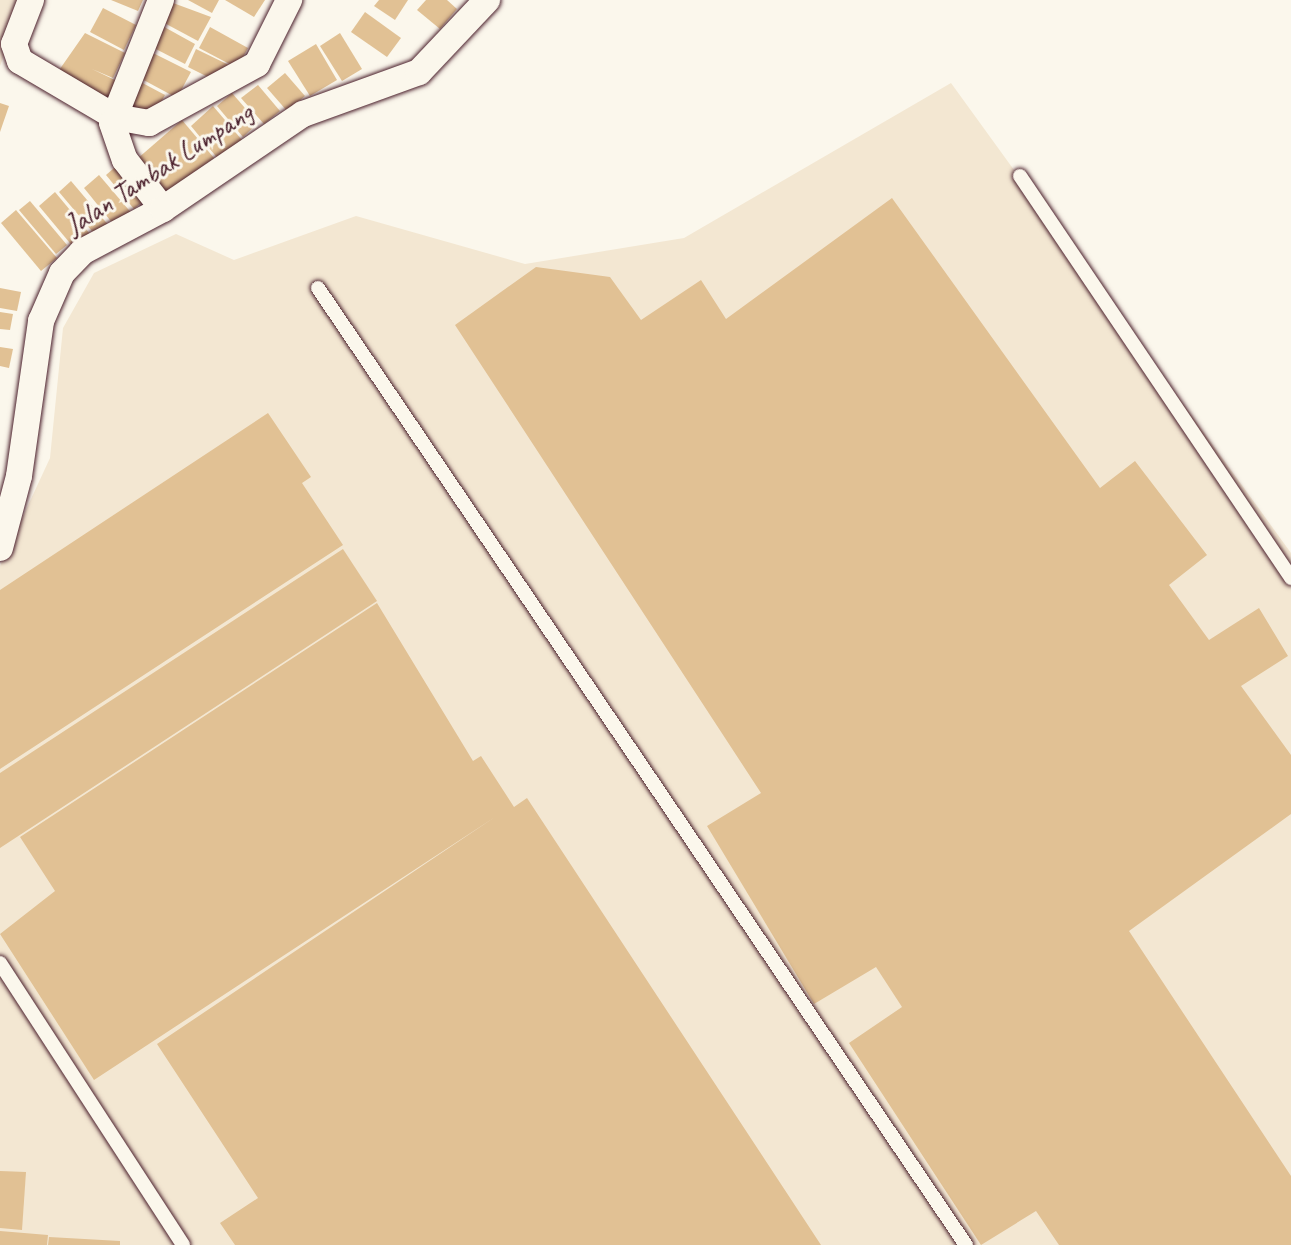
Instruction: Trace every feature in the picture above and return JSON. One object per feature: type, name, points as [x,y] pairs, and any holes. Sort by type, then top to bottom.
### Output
[{"type":"street","points":[[31,0],[14,44],[20,61],[118,138],[163,209]]},
{"type":"street","points":[[118,138],[161,0]]},
{"type":"street","points":[[118,138],[241,76],[271,43],[289,0]]},
{"type":"street","name":"Jalan Tambak Lumpang","points":[[0,548],[50,294],[82,252],[163,209],[303,114],[419,72],[487,0]]},
{"type":"lane","points":[[1020,176],[1291,578]]},
{"type":"lane","points":[[318,288],[966,1245]]},
{"type":"lane","points":[[0,963],[183,1245]]},
{"type":"shaded area","points":[[0,0],[24,0],[0,66]]},
{"type":"shaded area","points":[[951,83],[1291,553],[1291,1245],[0,1245],[0,566],[50,458],[63,328],[94,273],[176,234],[234,260],[356,216],[525,264],[684,238]]},
{"type":"building","points":[[111,0],[143,0],[138,11]]},
{"type":"building","points":[[165,0],[211,17],[198,41],[155,18]]},
{"type":"building","points":[[188,0],[219,0],[212,13]]},
{"type":"building","points":[[225,0],[265,0],[254,17]]},
{"type":"building","points":[[379,0],[408,0],[395,20],[374,6]]},
{"type":"building","points":[[426,0],[447,0],[457,9],[440,29],[417,10]]},
{"type":"building","points":[[103,8],[136,25],[124,50],[90,32]]},
{"type":"building","points":[[365,12],[401,38],[387,57],[351,32]]},
{"type":"building","points":[[157,23],[195,44],[185,64],[146,44]]},
{"type":"building","points":[[210,27],[248,48],[237,68],[199,48]]},
{"type":"building","points":[[85,33],[125,53],[113,78],[92,69],[117,81],[107,102],[55,76]]},
{"type":"building","points":[[340,33],[362,69],[342,81],[320,46]]},
{"type":"building","points":[[316,44],[337,80],[310,96],[288,61]]},
{"type":"building","points":[[196,49],[231,66],[222,84],[188,67]]},
{"type":"building","points":[[151,52],[191,72],[177,98],[138,77]]},
{"type":"building","points":[[285,73],[305,96],[287,111],[267,88]]},
{"type":"building","points":[[135,79],[165,95],[150,122],[120,106]]},
{"type":"building","points":[[258,85],[280,111],[264,124],[241,98]]},
{"type":"building","points":[[232,93],[258,123],[243,137],[217,106]]},
{"type":"building","points":[[0,103],[9,106],[0,132]]},
{"type":"building","points":[[213,106],[242,140],[219,160],[191,126]]},
{"type":"building","points":[[182,120],[214,158],[166,193],[137,159]]},
{"type":"building","points":[[121,162],[149,196],[134,209],[106,175]]},
{"type":"building","points":[[99,175],[134,216],[118,230],[84,188]]},
{"type":"building","points":[[71,181],[110,227],[97,237],[59,192]]},
{"type":"building","points":[[55,192],[90,234],[74,248],[39,206]]},
{"type":"building","points":[[892,198],[1100,488],[1135,461],[1207,555],[1169,585],[1209,640],[1259,608],[1288,656],[1241,686],[1291,755],[1291,814],[1129,931],[1291,1176],[1291,1245],[1059,1245],[1036,1211],[981,1245],[849,1043],[902,1007],[876,967],[814,1004],[707,826],[761,793],[455,325],[536,267],[610,277],[641,320],[701,280],[726,319]]},
{"type":"building","points":[[30,201],[67,245],[56,254],[19,210]]},
{"type":"building","points":[[16,210],[57,258],[41,271],[1,223]]},
{"type":"building","points":[[0,288],[21,292],[17,311],[0,308]]},
{"type":"building","points":[[0,312],[13,314],[10,330],[0,329]]},
{"type":"building","points":[[0,347],[13,349],[9,368],[0,366]]},
{"type":"building","points":[[268,413],[311,477],[302,483],[343,545],[0,769],[0,590]]},
{"type":"building","points":[[343,549],[377,601],[0,848],[0,773]]},
{"type":"building","points":[[377,603],[473,761],[481,756],[514,807],[527,798],[821,1245],[235,1245],[220,1223],[258,1198],[157,1044],[495,817],[94,1080],[0,934],[55,891],[20,837]]},
{"type":"building","points":[[0,1171],[26,1172],[22,1230],[0,1228]]},
{"type":"building","points":[[0,1231],[48,1235],[47,1245],[0,1245]]},
{"type":"building","points":[[49,1237],[120,1241],[120,1245],[48,1245]]}]
